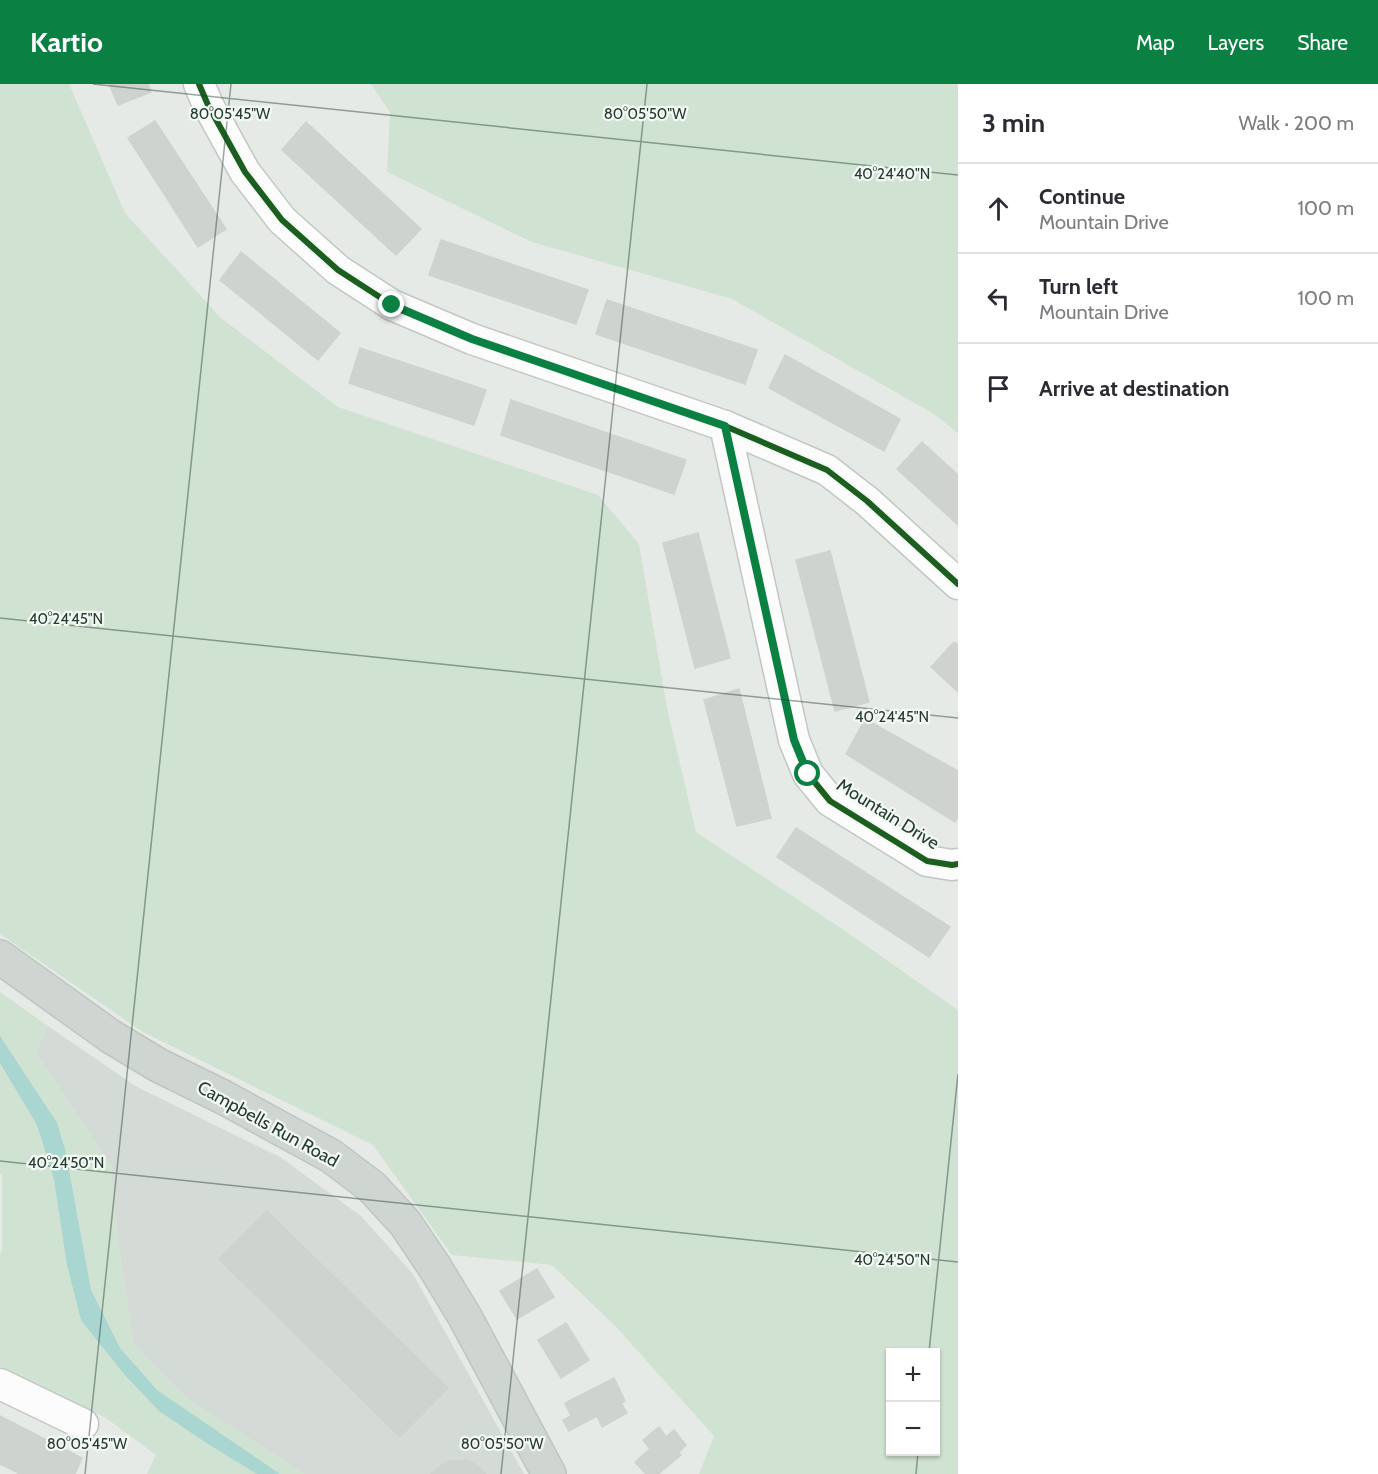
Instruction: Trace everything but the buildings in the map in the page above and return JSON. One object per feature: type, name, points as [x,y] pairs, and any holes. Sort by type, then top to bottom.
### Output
[{"type":"main road","name":"Campbells Run Road","points":[[0,957],[110,1036],[158,1065],[331,1156],[372,1187],[405,1223],[434,1266],[465,1317],[549,1474]]},
{"type":"street","points":[[199,84],[245,172],[282,220],[338,270],[392,305],[472,339],[725,426],[827,470],[867,501],[958,584]]},
{"type":"street","name":"Mountain Drive","points":[[725,426],[794,740],[808,774],[830,801],[927,861],[958,864]]},
{"type":"street","points":[[0,1384],[83,1424]]},
{"type":"shaded area","points":[[48,1026],[137,1087],[280,1157],[361,1216],[413,1274],[524,1474],[304,1474],[186,1398],[133,1343],[116,1228],[111,1166],[35,1052]]},
{"type":"green space","points":[[0,84],[69,84],[125,213],[221,318],[338,407],[598,495],[639,544],[667,708],[696,832],[841,928],[958,1010],[958,1474],[699,1474],[714,1436],[618,1329],[552,1265],[452,1255],[373,1145],[143,1032],[0,934]]},
{"type":"green space","points":[[371,84],[958,84],[958,433],[934,414],[732,299],[532,242],[387,172],[390,112]]},
{"type":"green space","points":[[0,992],[48,1026],[35,1052],[111,1166],[116,1228],[133,1343],[186,1398],[304,1474],[147,1474],[156,1455],[106,1418],[0,1366],[2,1175],[0,1173]]},
{"type":"water","points":[[0,1036],[57,1123],[65,1149],[91,1290],[120,1348],[157,1390],[280,1474],[257,1474],[159,1411],[123,1373],[81,1320],[67,1265],[54,1179],[37,1125],[0,1063]]},
{"type":"cycle path","points":[[199,84],[245,172],[282,220],[338,270],[392,305],[472,339],[725,426]]},
{"type":"cycle path","points":[[958,584],[867,501],[827,470],[725,426],[794,740],[808,774],[830,801],[927,861],[958,864]]},
{"type":"route","points":[[392,305],[472,339],[725,426],[794,740],[808,774]]}]
